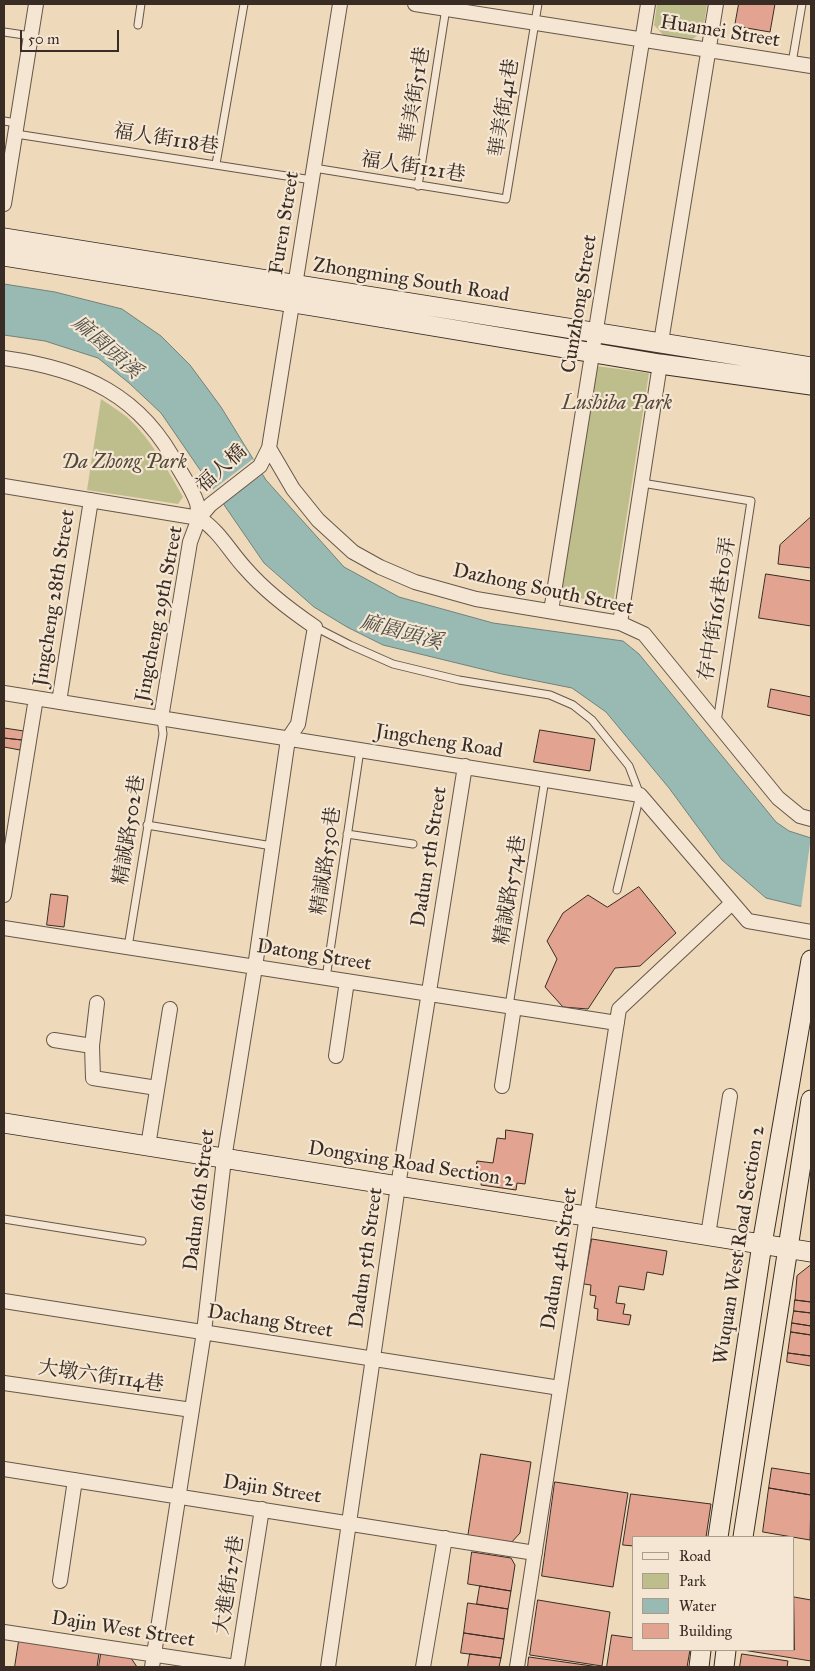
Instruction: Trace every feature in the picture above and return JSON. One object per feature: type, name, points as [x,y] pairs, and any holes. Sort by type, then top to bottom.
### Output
[{"type":"main road","name":"Zhongming South Road","points":[[4,238],[73,248],[593,353],[660,364],[810,376]]},
{"type":"main road","name":"Zhongming South Road","points":[[4,256],[661,342],[810,376]]},
{"type":"main road","name":"Wuquan West Road Section 2","points":[[718,1536],[762,1244],[811,960]]},
{"type":"main road","points":[[744,1536],[811,1100]]},
{"type":"main road","name":"Dongxing Road Section 2","points":[[4,1124],[811,1252]]},
{"type":"main road","points":[[699,1667],[701,1651]]},
{"type":"main road","points":[[724,1667],[726,1651]]},
{"type":"street","points":[[4,204],[12,126],[36,4]]},
{"type":"street","name":"Furen Street","points":[[269,448],[340,4]]},
{"type":"street","name":"Huamei Street","points":[[414,4],[447,6],[535,23],[811,66]]},
{"type":"street","name":"Cunzhong Street","points":[[551,611],[648,4]]},
{"type":"street","points":[[661,342],[716,4]]},
{"type":"street","points":[[4,358],[44,364],[87,378],[134,408],[151,424],[170,451],[197,503],[199,518]]},
{"type":"street","points":[[620,623],[660,364]]},
{"type":"street","name":"福人橋","points":[[199,518],[210,505],[260,466],[269,448]]},
{"type":"street","name":"Dazhong South Street","points":[[269,448],[293,489],[318,520],[353,552],[380,567],[415,582],[476,599],[620,623],[644,634],[778,798],[800,816],[811,819]]},
{"type":"street","points":[[4,486],[199,518],[211,525],[246,569],[283,606],[315,627]]},
{"type":"street","name":"Jingcheng 28th Street","points":[[59,702],[91,500]]},
{"type":"street","name":"Jingcheng 29th Street","points":[[161,718],[190,542],[199,518]]},
{"type":"street","name":"Dadun 6th Street","points":[[153,1661],[204,1332],[224,1159],[288,738],[298,724],[315,627]]},
{"type":"street","name":"Jingcheng Road","points":[[4,693],[640,795]]},
{"type":"street","points":[[4,895],[36,698]]},
{"type":"street","name":"Dadun 5th Street","points":[[328,1667],[398,1186],[464,766]]},
{"type":"street","points":[[640,795],[748,921],[811,932]]},
{"type":"street","name":"Dadun 4th Street","points":[[517,1667],[619,1009],[732,903]]},
{"type":"street","name":"Datong Street","points":[[4,928],[617,1023]]},
{"type":"street","points":[[336,1056],[347,981]]},
{"type":"street","points":[[98,1003],[92,1046],[93,1078],[157,1088]]},
{"type":"street","points":[[502,1086],[512,1007]]},
{"type":"street","points":[[148,1146],[170,1009]]},
{"type":"street","points":[[54,1040],[92,1046]]},
{"type":"street","points":[[708,1235],[730,1096]]},
{"type":"street","name":"Dachang Street","points":[[4,1301],[560,1388]]},
{"type":"street","name":"大墩六街114巷","points":[[4,1383],[192,1410]]},
{"type":"street","name":"Dajin Street","points":[[4,1469],[349,1522],[534,1553]]},
{"type":"street","points":[[60,1581],[75,1480]]},
{"type":"street","name":"大進街27巷","points":[[236,1667],[262,1509]]},
{"type":"street","points":[[423,1667],[445,1538]]},
{"type":"street","name":"Dajin West Street","points":[[4,1632],[153,1661],[236,1667]]},
{"type":"lane","points":[[138,25],[141,4]]},
{"type":"lane","points":[[216,164],[244,4]]},
{"type":"lane","name":"華美街41巷","points":[[506,199],[538,4]]},
{"type":"lane","points":[[792,63],[802,4]]},
{"type":"lane","name":"華美街51巷","points":[[418,186],[447,6]]},
{"type":"lane","points":[[4,32],[31,36]]},
{"type":"lane","name":"福人街118巷","points":[[12,126],[216,164],[313,174]]},
{"type":"lane","name":"福人街121巷","points":[[313,174],[418,186],[506,199]]},
{"type":"lane","name":"存中街161巷10弄","points":[[642,483],[750,501],[717,722]]},
{"type":"lane","points":[[315,627],[393,664],[459,680],[550,695],[573,705],[592,720],[629,766],[640,795],[617,890]]},
{"type":"lane","name":"精誠路502巷","points":[[128,947],[162,734],[161,718]]},
{"type":"lane","name":"精誠路530巷","points":[[326,978],[360,749]]},
{"type":"lane","name":"精誠路574巷","points":[[512,1007],[545,779]]},
{"type":"lane","points":[[147,825],[272,846]]},
{"type":"lane","points":[[347,834],[413,844]]},
{"type":"lane","points":[[4,1219],[142,1240]]},
{"type":"green space","points":[[657,4],[707,4],[703,32],[691,40],[664,36],[654,25]]},
{"type":"green space","name":"Lushiba Park","points":[[596,366],[649,373],[613,604],[561,595]]},
{"type":"green space","name":"Da Zhong Park","points":[[101,399],[127,417],[144,435],[165,465],[183,497],[178,504],[87,490]]},
{"type":"water","name":"麻園頭溪","points":[[4,284],[55,292],[122,309],[161,336],[190,365],[221,407],[266,480],[344,567],[399,597],[493,623],[623,641],[639,654],[776,822],[789,831],[811,838],[811,907],[766,898],[722,860],[669,788],[606,712],[572,688],[502,674],[383,645],[347,627],[314,607],[264,563],[161,413],[129,383],[98,358],[45,341],[4,335]]},
{"type":"pier","points":[[253,459],[264,473],[221,506],[211,491]]},
{"type":"pier","points":[[811,837],[811,909],[801,908]]},
{"type":"building","points":[[739,4],[775,4],[770,32],[735,26]]},
{"type":"building","points":[[811,517],[811,568],[778,564],[780,545]]},
{"type":"building","points":[[766,574],[811,581],[811,626],[759,618]]},
{"type":"building","points":[[771,689],[811,697],[811,716],[768,707]]},
{"type":"building","points":[[4,728],[24,731],[22,740],[4,738]]},
{"type":"building","points":[[540,730],[595,739],[590,771],[534,762]]},
{"type":"building","points":[[4,738],[22,740],[20,750],[4,747]]},
{"type":"building","points":[[639,887],[676,933],[640,966],[615,968],[588,1009],[563,1007],[545,987],[557,959],[547,941],[563,913],[588,895],[607,907]]},
{"type":"building","points":[[51,894],[68,896],[64,927],[47,925]]},
{"type":"building","points":[[506,1130],[533,1134],[525,1184],[517,1183],[516,1190],[481,1185],[482,1178],[474,1177],[477,1161],[493,1163],[497,1138],[505,1139]]},
{"type":"building","points":[[592,1239],[667,1251],[663,1275],[647,1272],[644,1290],[619,1286],[616,1303],[625,1304],[623,1314],[631,1315],[629,1325],[597,1320],[598,1309],[594,1308],[596,1296],[590,1295],[591,1285],[584,1284]]},
{"type":"building","points":[[811,1265],[811,1302],[795,1300],[797,1276]]},
{"type":"building","points":[[795,1300],[811,1302],[811,1313],[794,1311]]},
{"type":"building","points":[[794,1311],[811,1313],[811,1326],[792,1323]]},
{"type":"building","points":[[792,1323],[811,1326],[811,1335],[791,1332]]},
{"type":"building","points":[[791,1332],[811,1335],[811,1356],[788,1353]]},
{"type":"building","points":[[788,1353],[811,1356],[811,1366],[787,1362]]},
{"type":"building","points":[[481,1454],[531,1462],[520,1533],[510,1544],[468,1537]]},
{"type":"building","points":[[772,1468],[811,1474],[811,1495],[769,1488]]},
{"type":"building","points":[[555,1482],[628,1493],[613,1587],[542,1576]]},
{"type":"building","points":[[769,1488],[811,1495],[810,1540],[763,1532]]},
{"type":"building","points":[[631,1494],[711,1504],[706,1536],[632,1536],[632,1546],[623,1545]]},
{"type":"building","points":[[472,1552],[511,1558],[515,1565],[511,1591],[468,1584]]},
{"type":"building","points":[[480,1586],[511,1591],[508,1609],[477,1604]]},
{"type":"building","points":[[795,1597],[811,1600],[811,1661],[749,1651],[795,1651]]},
{"type":"building","points":[[538,1600],[610,1612],[602,1666],[530,1655]]},
{"type":"building","points":[[468,1603],[508,1609],[504,1639],[464,1633]]},
{"type":"building","points":[[464,1633],[504,1639],[501,1658],[461,1653]]},
{"type":"building","points":[[612,1635],[632,1638],[632,1651],[690,1651],[687,1667],[607,1667]]},
{"type":"building","points":[[19,1641],[99,1653],[97,1667],[15,1667]]},
{"type":"building","points":[[101,1654],[131,1658],[137,1667],[99,1667]]},
{"type":"building","points":[[470,1654],[501,1658],[499,1667],[468,1667]]},
{"type":"building","points":[[742,1654],[788,1661],[787,1667],[740,1667]]},
{"type":"building","points":[[529,1657],[599,1667],[528,1667]]}]
